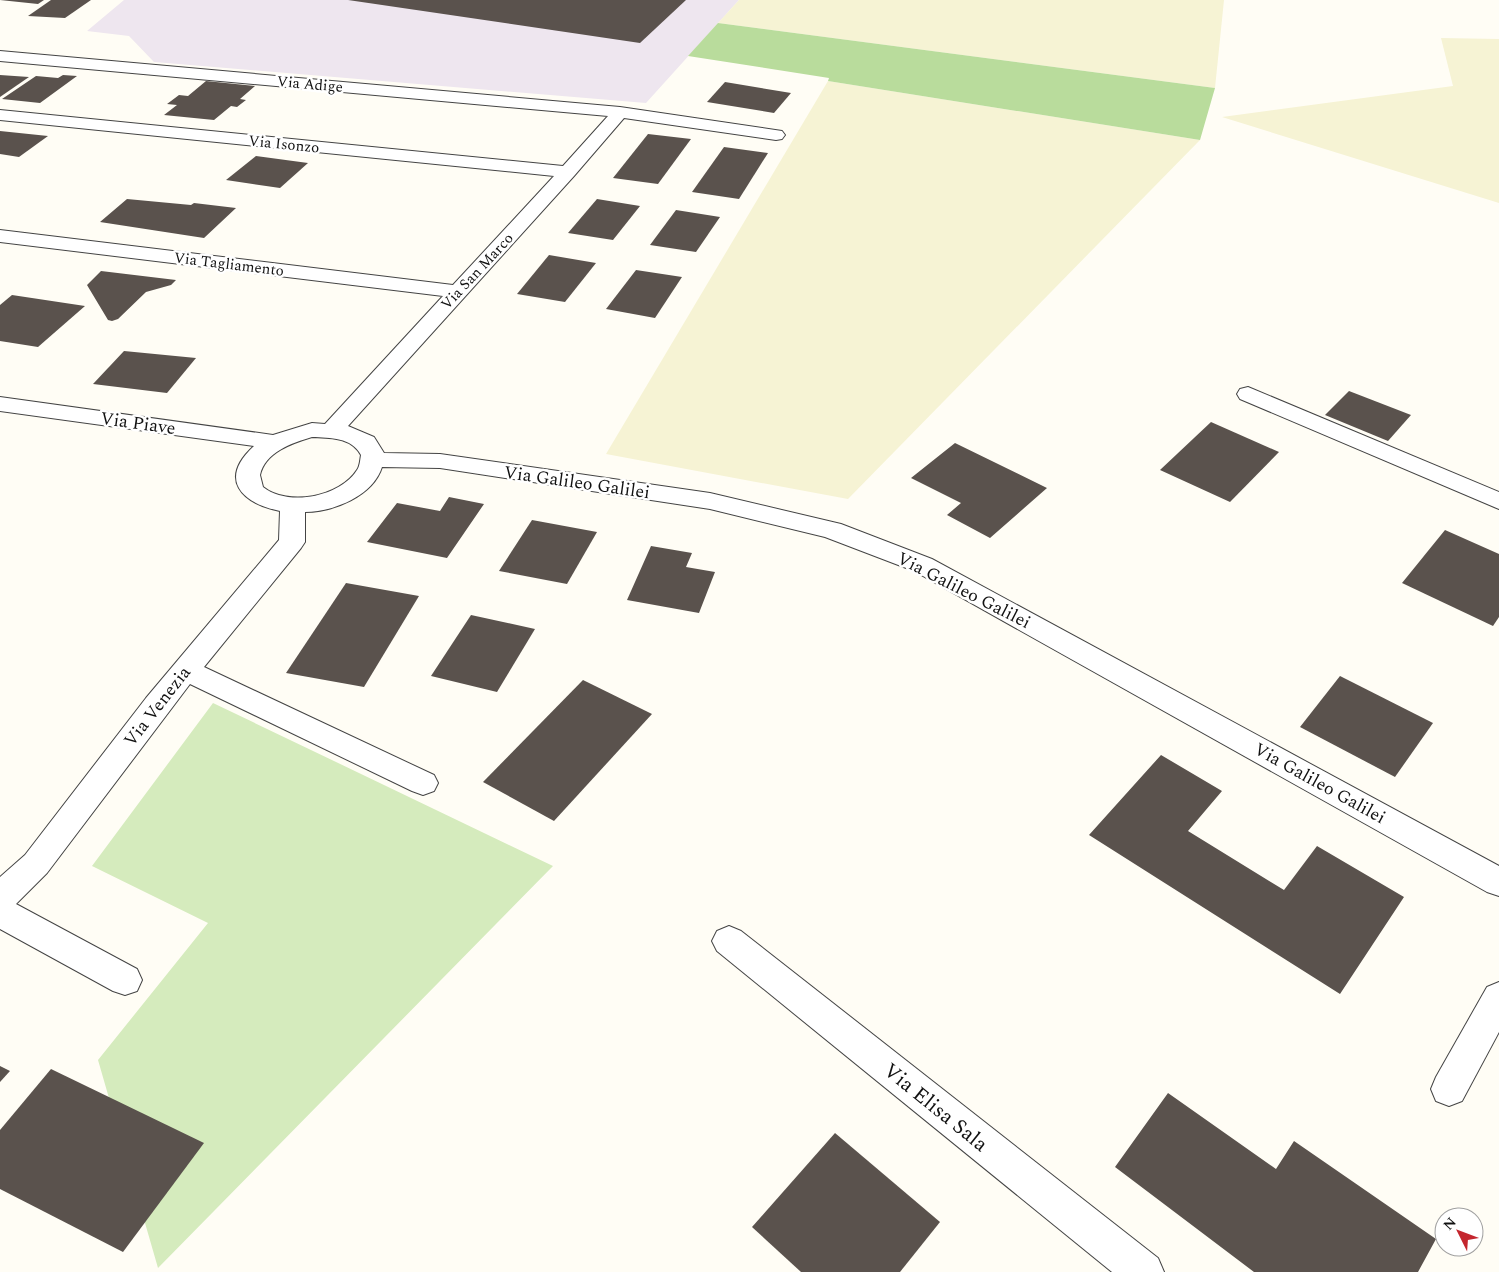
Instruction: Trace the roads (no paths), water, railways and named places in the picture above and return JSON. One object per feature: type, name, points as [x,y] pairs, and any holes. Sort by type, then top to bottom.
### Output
[{"type":"street","name":"Via Adige","points":[[0,56],[620,112],[776,135]]},
{"type":"street","name":"Via San Marco","points":[[332,430],[568,172],[620,112]]},
{"type":"street","name":"Via Isonzo","points":[[0,115],[568,172]]},
{"type":"street","name":"Via Tagliamento","points":[[0,236],[458,292]]},
{"type":"street","points":[[1248,394],[1499,501]]},
{"type":"street","name":"Via Piave","points":[[0,404],[275,442]]},
{"type":"street","points":[[332,430],[345,432],[360,438],[371,447],[374,460],[373,466],[365,480],[357,487],[338,498],[314,504],[294,506],[272,503],[257,495],[248,483],[248,470],[260,452],[275,442],[305,432],[332,430]]},
{"type":"street","name":"Via Galileo Galilei","points":[[374,460],[440,461],[710,501],[832,530],[923,565],[1499,882]]},
{"type":"street","name":"Via Venezia","points":[[0,898],[36,864],[156,706],[292,542],[294,506]]},
{"type":"street","points":[[186,670],[423,783]]},
{"type":"street","points":[[0,912],[125,980]]},
{"type":"street","name":"Via Elisa Sala","points":[[729,941],[1144,1272]]},
{"type":"street","points":[[1448,1088],[1499,998]]}]
